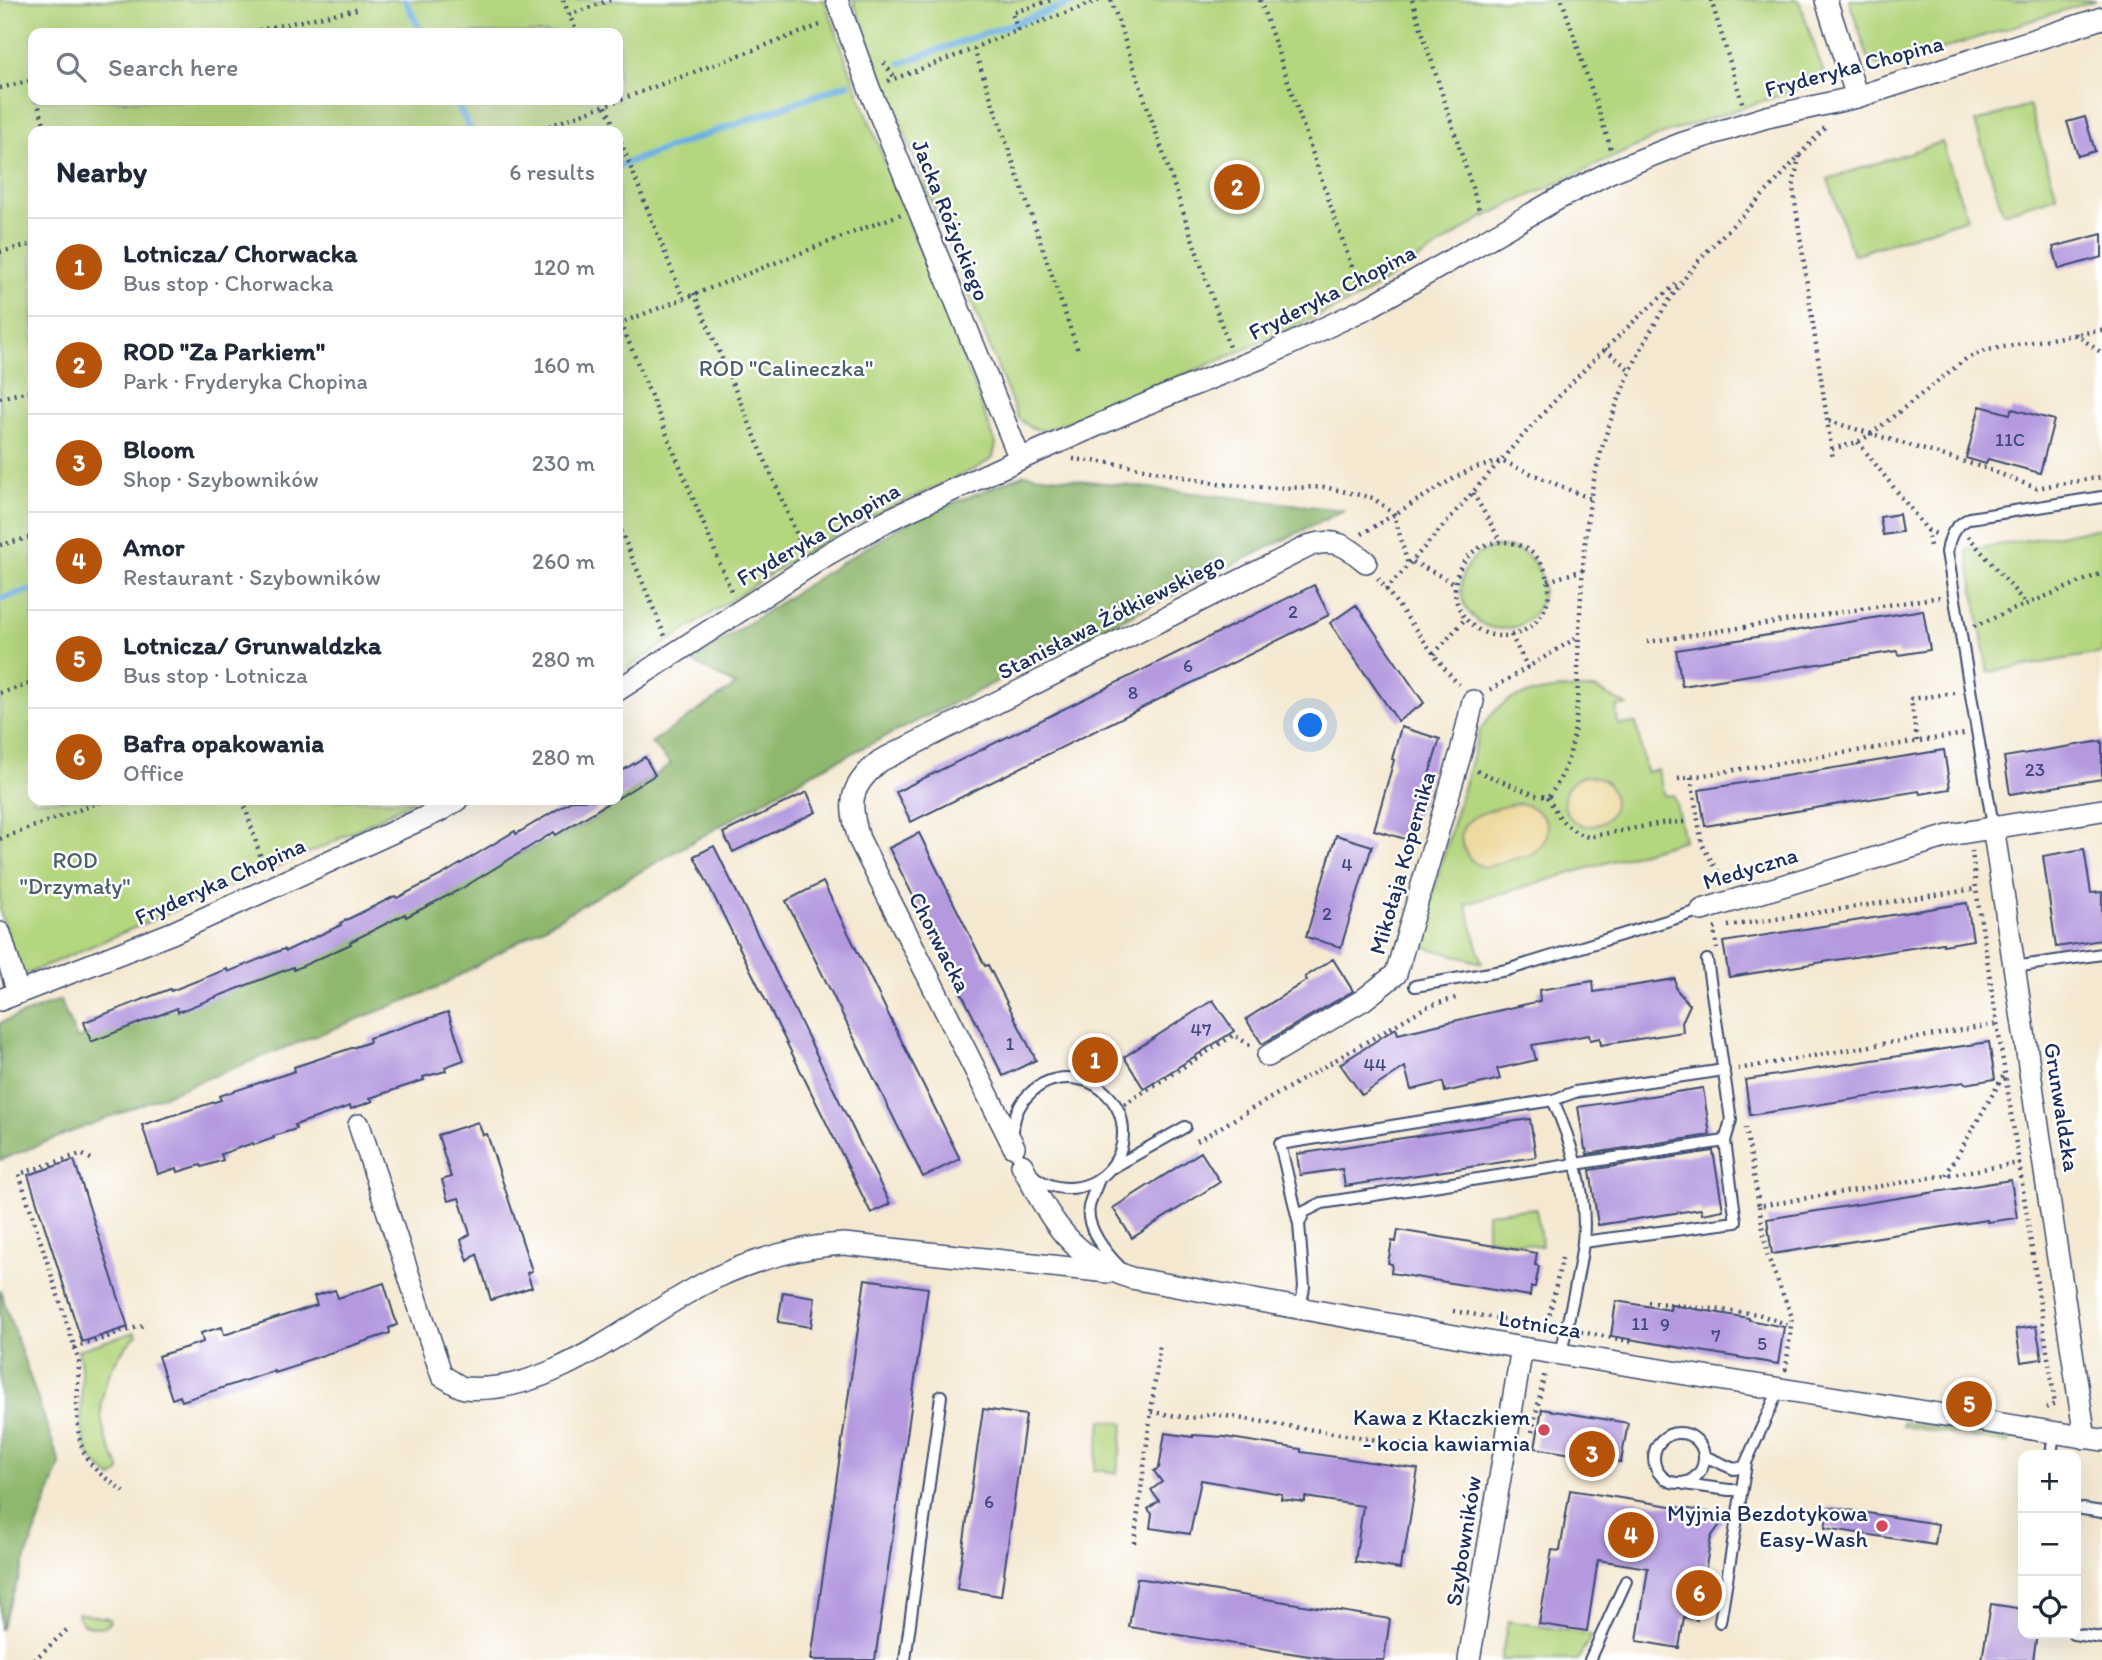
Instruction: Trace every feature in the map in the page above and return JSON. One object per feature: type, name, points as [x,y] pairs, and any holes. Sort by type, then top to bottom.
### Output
[{"type":"street","points":[[1826,0],[1857,97]]},
{"type":"street","name":"Jacka Różyckiego","points":[[834,10],[1030,454]]},
{"type":"street","name":"Fryderyka Chopina","points":[[623,688],[828,554],[888,520],[1030,454],[1263,357],[1369,307],[1610,172],[1684,143],[1767,117],[1857,97],[2102,18]]},
{"type":"street","name":"Stanisława Żółkiewskiego","points":[[880,761],[1311,545],[1325,541],[1343,546]]},
{"type":"street","points":[[1343,546],[1366,562]]},
{"type":"street","name":"Mikołaja Kopernika","points":[[1268,1056],[1363,1000],[1396,974],[1458,765],[1473,701]]},
{"type":"street","name":"Chorwacka","points":[[880,761],[866,773],[854,791],[852,803],[859,839],[1018,1156]]},
{"type":"street","name":"Fryderyka Chopina","points":[[9,996],[172,933],[449,805]]},
{"type":"street","name":"Medyczna","points":[[1702,910],[1955,834],[2102,810]]},
{"type":"street","name":"Grunwaldzka","points":[[1993,827],[2094,1439]]},
{"type":"street","points":[[0,933],[9,996]]},
{"type":"street","points":[[359,1125],[442,1376],[462,1388],[491,1388],[548,1373],[591,1351],[715,1278],[795,1250],[844,1244],[1124,1276]]},
{"type":"street","name":"Lotnicza","points":[[1018,1156],[1051,1218],[1066,1238],[1082,1252],[1124,1276],[1522,1348],[2094,1439]]},
{"type":"street","name":"Szybowników","points":[[1469,1660],[1522,1348]]},
{"type":"lane","points":[[1993,827],[1947,552],[1951,534],[1970,518],[2102,496]]},
{"type":"lane","name":"Medyczna","points":[[1415,986],[1507,970],[1702,910]]},
{"type":"lane","points":[[2014,967],[2102,954]]},
{"type":"lane","points":[[1583,1242],[1736,1222],[1725,1142],[1731,1120],[1707,960]]},
{"type":"lane","points":[[1300,1309],[1304,1287],[1299,1224],[1280,1144],[1724,1070]]},
{"type":"lane","points":[[1061,1077],[1086,1080],[1103,1089],[1118,1108],[1124,1136],[1119,1156],[1099,1179],[1071,1189],[1048,1185],[1034,1178],[1018,1156],[1014,1122],[1019,1107],[1039,1085],[1061,1077]]},
{"type":"lane","points":[[1553,1100],[1576,1164],[1584,1212],[1583,1242],[1561,1354]]},
{"type":"lane","points":[[1111,1168],[1185,1128]]},
{"type":"lane","points":[[1299,1224],[1304,1212],[1322,1203],[1725,1142]]},
{"type":"lane","points":[[1099,1179],[1088,1209],[1093,1227],[1124,1276]]},
{"type":"lane","points":[[1720,1622],[1746,1464],[1779,1389]]},
{"type":"lane","points":[[905,1660],[941,1396]]},
{"type":"lane","points":[[2052,1450],[2054,1433]]},
{"type":"lane","points":[[1682,1484],[1699,1474],[1704,1456],[1698,1442],[1685,1434],[1671,1434],[1659,1443],[1653,1457],[1657,1471],[1667,1481],[1682,1484],[1729,1490],[1741,1490]]},
{"type":"lane","points":[[1704,1456],[1734,1469],[1746,1464]]},
{"type":"lane","points":[[2081,1509],[2102,1512]]},
{"type":"lane","points":[[1590,1660],[1626,1581]]},
{"type":"lane","points":[[2081,1635],[2102,1638]]},
{"type":"path","points":[[563,0],[575,28]]},
{"type":"path","points":[[569,15],[611,0]]},
{"type":"path","points":[[1017,28],[1012,13],[1051,0]]},
{"type":"path","points":[[884,82],[974,49],[1017,28],[1100,0]]},
{"type":"path","points":[[1111,0],[1232,355]]},
{"type":"path","points":[[1260,0],[1356,282]]},
{"type":"path","points":[[1412,0],[1480,212]]},
{"type":"path","points":[[1562,0],[1606,141],[1614,157]]},
{"type":"path","points":[[1711,0],[1744,107]]},
{"type":"path","points":[[267,28],[361,8]]},
{"type":"path","points":[[623,95],[834,10]]},
{"type":"path","points":[[974,49],[1078,351]]},
{"type":"path","points":[[0,88],[28,81]]},
{"type":"path","points":[[38,105],[45,126]]},
{"type":"path","points":[[548,126],[598,105]]},
{"type":"path","points":[[606,105],[614,126]]},
{"type":"path","points":[[1548,797],[1561,778],[1574,733],[1583,570],[1591,499],[1602,446],[1630,370],[1684,279],[1712,245],[1762,197],[1828,125]]},
{"type":"path","points":[[623,148],[682,298]]},
{"type":"path","points":[[1799,155],[1793,188],[1833,460]]},
{"type":"path","points":[[623,321],[905,212]]},
{"type":"path","points":[[0,252],[28,245]]},
{"type":"path","points":[[1387,590],[1569,385],[1645,311],[1684,279]]},
{"type":"path","points":[[694,293],[803,550]]},
{"type":"path","points":[[1832,449],[1858,443],[1967,358],[1987,350],[2102,330]]},
{"type":"path","points":[[623,333],[732,594]]},
{"type":"path","points":[[2075,334],[2102,353]]},
{"type":"path","points":[[1605,349],[1630,370]]},
{"type":"path","points":[[0,398],[28,391]]},
{"type":"path","points":[[1829,421],[1985,468],[2036,488],[2102,477]]},
{"type":"path","points":[[1858,443],[1927,530],[1969,536],[2026,604]]},
{"type":"path","points":[[1030,454],[1119,464],[1219,484],[1276,488],[1324,487],[1373,498],[1394,514],[1410,564],[1455,584]]},
{"type":"path","points":[[1343,546],[1456,477],[1474,468],[1502,461],[1591,499]]},
{"type":"path","points":[[1473,493],[1501,542]]},
{"type":"path","points":[[623,535],[665,637]]},
{"type":"path","points":[[1961,547],[1969,536]]},
{"type":"path","points":[[0,545],[28,538]]},
{"type":"path","points":[[1501,542],[1518,544],[1532,552],[1542,565],[1548,581],[1548,597],[1543,612],[1532,625],[1511,635],[1486,633],[1466,618],[1457,602],[1455,584],[1460,568],[1471,554],[1485,545],[1501,542]]},
{"type":"path","points":[[1366,562],[1434,654],[1473,701],[1579,637]]},
{"type":"path","points":[[1548,581],[1583,570]]},
{"type":"path","points":[[1973,626],[2102,573]]},
{"type":"path","points":[[1647,642],[1954,594]]},
{"type":"path","points":[[1971,615],[1976,639]]},
{"type":"path","points":[[1434,654],[1466,618]]},
{"type":"path","points":[[1511,635],[1528,668]]},
{"type":"path","points":[[0,693],[28,685]]},
{"type":"path","points":[[1917,741],[1911,699],[1956,693]]},
{"type":"path","points":[[1678,779],[1977,732]]},
{"type":"path","points":[[1458,765],[1535,795],[1548,797]]},
{"type":"path","points":[[1691,778],[1702,845],[1724,882],[1730,880]]},
{"type":"path","points":[[1548,797],[1564,825],[1588,837],[1662,823],[1687,822]]},
{"type":"path","points":[[0,839],[92,805]]},
{"type":"path","points":[[245,805],[265,872]]},
{"type":"path","points":[[1718,954],[1714,929],[1976,889],[2055,1404],[2043,1410]]},
{"type":"path","points":[[1197,1140],[1426,1007]]},
{"type":"path","points":[[1737,1069],[1997,1024]]},
{"type":"path","points":[[1118,1108],[1234,1035],[1268,1056]]},
{"type":"path","points":[[1945,1176],[2005,1073]]},
{"type":"path","points":[[1746,1124],[1768,1257],[1792,1317],[1786,1368],[1800,1371]]},
{"type":"path","points":[[91,1159],[81,1154],[19,1174],[79,1361],[76,1408],[80,1437],[88,1460],[125,1493]]},
{"type":"path","points":[[1759,1206],[2019,1163]]},
{"type":"path","points":[[1541,1325],[1549,1317],[1563,1254]]},
{"type":"path","points":[[1648,1302],[1758,1314],[1791,1326]]},
{"type":"path","points":[[74,1348],[147,1324]]},
{"type":"path","points":[[1134,1543],[1160,1343]]},
{"type":"path","points":[[1151,1412],[1191,1418],[1213,1414],[1440,1450]]},
{"type":"path","points":[[34,1660],[68,1629]]},
{"type":"green space","name":"ROD \"Calineczka\"","points":[[0,0],[825,0],[996,444],[993,457],[979,467],[857,523],[790,561],[623,672],[623,126],[28,126],[28,805],[404,805],[327,845],[29,973],[23,973],[17,967],[0,912]]},
{"type":"green space","points":[[853,0],[1799,0],[1826,80],[1663,134],[1482,218],[1362,296],[1232,355],[1043,431],[1030,427],[1018,418]]},
{"type":"green space","points":[[1849,0],[2096,0],[1883,68],[1869,60]]},
{"type":"green space","points":[[2029,105],[2057,196],[2003,213],[1975,122]]},
{"type":"green space","points":[[1942,142],[1967,218],[1853,255],[1828,179]]},
{"type":"green space","points":[[1025,474],[1344,510],[816,771],[437,988],[0,1160],[0,1023],[60,1000],[77,1039],[372,922],[589,822],[613,805],[623,805],[623,798],[671,764],[651,743],[736,685],[691,661],[909,521]]},
{"type":"green space","points":[[2102,528],[2102,653],[1988,672],[1967,550]]},
{"type":"green space","points":[[1502,547],[1518,550],[1531,559],[1540,572],[1543,588],[1540,604],[1531,617],[1518,626],[1502,629],[1486,626],[1473,617],[1464,604],[1461,588],[1464,572],[1473,559],[1486,550]]},
{"type":"green space","points":[[1560,689],[1596,689],[1627,705],[1616,707],[1618,725],[1636,723],[1646,772],[1658,770],[1664,796],[1674,795],[1684,840],[1466,904],[1482,963],[1418,945],[1479,733],[1495,711],[1512,699]]},
{"type":"green space","points":[[1536,1208],[1542,1246],[1487,1238],[1487,1213]]},
{"type":"green space","points":[[0,1290],[60,1464],[0,1630]]},
{"type":"green space","points":[[135,1332],[137,1335],[111,1369],[103,1396],[102,1424],[107,1442],[120,1468],[112,1478],[94,1461],[85,1441],[78,1350]]},
{"type":"green space","points":[[1102,1420],[1124,1423],[1117,1473],[1094,1470]]},
{"type":"green space","points":[[1903,1422],[2009,1439],[2009,1443],[1902,1426]]},
{"type":"green space","points":[[77,1613],[108,1618],[110,1621],[101,1627],[94,1627],[83,1624]]},
{"type":"green space","points":[[1508,1621],[1592,1635],[1577,1660],[1501,1660]]},
{"type":"sand","points":[[1589,776],[1607,783],[1614,801],[1607,819],[1589,826],[1571,819],[1564,801],[1571,783]]},
{"type":"sand","points":[[1519,803],[1538,812],[1546,821],[1547,834],[1544,841],[1530,854],[1491,866],[1473,862],[1461,839],[1468,822],[1487,811]]},
{"type":"building","points":[[2085,117],[2095,151],[2078,156],[2067,122]]},
{"type":"building","points":[[2102,234],[2102,257],[2059,269],[2053,247]]},
{"type":"building","points":[[1980,406],[2010,414],[2012,409],[2054,420],[2040,473],[1988,459],[1986,464],[1966,458]]},
{"type":"building","points":[[1899,514],[1902,532],[1883,535],[1880,517]]},
{"type":"building","points":[[1314,585],[1329,615],[911,822],[896,792]]},
{"type":"building","points":[[1356,605],[1424,703],[1398,721],[1330,623]]},
{"type":"building","points":[[1923,610],[1930,650],[1898,655],[1897,651],[1682,686],[1676,650]]},
{"type":"building","points":[[1401,727],[1440,739],[1409,840],[1374,830]]},
{"type":"building","points":[[2102,741],[2102,779],[2010,794],[2004,757]]},
{"type":"building","points":[[1944,750],[1950,789],[1920,794],[1919,791],[1705,826],[1699,790]]},
{"type":"building","points":[[645,757],[655,775],[623,795],[623,770]]},
{"type":"building","points":[[807,792],[816,812],[733,852],[723,833]]},
{"type":"building","points":[[565,805],[605,805],[556,835],[554,832],[461,889],[406,917],[405,914],[350,942],[351,944],[294,970],[293,967],[178,1012],[177,1008],[91,1042],[84,1022],[170,989],[171,991],[227,969],[228,972],[284,949],[286,951],[442,875],[515,831],[516,834]]},
{"type":"building","points":[[919,833],[985,966],[988,965],[1036,1060],[1003,1076],[889,848]]},
{"type":"building","points":[[1336,835],[1372,846],[1341,947],[1306,937]]},
{"type":"building","points":[[714,846],[890,1204],[871,1213],[694,856]]},
{"type":"building","points":[[2084,849],[2091,893],[2102,892],[2102,940],[2056,947],[2043,856]]},
{"type":"building","points":[[823,882],[960,1159],[923,1177],[786,901]]},
{"type":"building","points":[[1967,903],[1973,940],[1729,977],[1723,942]]},
{"type":"building","points":[[1333,959],[1353,991],[1262,1044],[1246,1019],[1307,980],[1305,977]]},
{"type":"building","points":[[1675,979],[1676,989],[1690,1005],[1682,1022],[1683,1032],[1601,1045],[1600,1038],[1590,1040],[1589,1035],[1532,1045],[1536,1060],[1497,1069],[1500,1079],[1445,1092],[1443,1082],[1411,1090],[1405,1067],[1362,1095],[1340,1064],[1396,1028],[1398,1034],[1540,1001],[1539,990],[1593,981],[1594,992]]},
{"type":"building","points":[[1213,1000],[1234,1031],[1144,1089],[1124,1057]]},
{"type":"building","points":[[448,1012],[464,1060],[445,1067],[446,1071],[370,1098],[373,1101],[351,1109],[350,1106],[295,1125],[296,1129],[273,1136],[274,1138],[221,1154],[223,1160],[202,1167],[201,1165],[178,1172],[177,1168],[158,1174],[142,1125],[221,1100],[219,1096],[370,1042],[369,1038]]},
{"type":"building","points":[[1989,1042],[1995,1079],[1750,1115],[1745,1080]]},
{"type":"building","points":[[1703,1088],[1710,1135],[1587,1154],[1578,1107]]},
{"type":"building","points":[[1530,1119],[1536,1157],[1345,1186],[1342,1169],[1300,1175],[1297,1154]]},
{"type":"building","points":[[478,1122],[483,1135],[487,1134],[532,1271],[527,1273],[532,1287],[491,1300],[477,1254],[468,1261],[461,1240],[470,1234],[459,1198],[448,1201],[442,1180],[451,1177],[438,1135]]},
{"type":"building","points":[[1713,1151],[1723,1210],[1702,1214],[1701,1209],[1598,1225],[1590,1170]]},
{"type":"building","points":[[1201,1152],[1220,1182],[1132,1238],[1113,1208]]},
{"type":"building","points":[[74,1160],[128,1327],[82,1342],[28,1175]]},
{"type":"building","points":[[2011,1180],[2017,1218],[1987,1220],[1772,1254],[1767,1219]]},
{"type":"building","points":[[1398,1230],[1537,1253],[1535,1265],[1539,1266],[1535,1287],[1531,1287],[1530,1296],[1391,1273],[1392,1264],[1388,1263],[1392,1241],[1396,1242]]},
{"type":"building","points":[[865,1279],[928,1288],[875,1660],[811,1660]]},
{"type":"building","points":[[384,1283],[397,1325],[389,1328],[390,1333],[275,1373],[274,1371],[182,1401],[180,1396],[172,1399],[158,1356],[203,1342],[201,1333],[222,1327],[224,1335],[317,1305],[314,1296],[335,1290],[338,1298]]},
{"type":"building","points":[[783,1292],[815,1297],[811,1327],[778,1322]]},
{"type":"building","points":[[1616,1301],[1670,1310],[1671,1305],[1749,1318],[1784,1327],[1778,1364],[1611,1336]]},
{"type":"building","points":[[2036,1326],[2042,1359],[2021,1362],[2016,1329]]},
{"type":"building","points":[[983,1409],[1026,1415],[1001,1596],[957,1589]]},
{"type":"building","points":[[1542,1409],[1628,1423],[1621,1462],[1535,1448]]},
{"type":"building","points":[[1165,1433],[1224,1437],[1301,1449],[1301,1452],[1418,1469],[1400,1569],[1355,1562],[1363,1506],[1305,1497],[1305,1502],[1281,1499],[1282,1494],[1201,1480],[1190,1534],[1150,1528],[1152,1514],[1148,1509],[1159,1501],[1151,1490],[1162,1482],[1154,1471],[1159,1468]]},
{"type":"building","points":[[1570,1490],[1727,1515],[1711,1537],[1697,1620],[1684,1617],[1679,1648],[1637,1641],[1648,1568],[1598,1560],[1587,1631],[1539,1624],[1552,1550],[1560,1551]]},
{"type":"building","name":"Myjnia Bezdotykowa Easy-Wash","points":[[1829,1507],[1938,1524],[1935,1545],[1825,1528]]},
{"type":"building","points":[[1137,1578],[1390,1619],[1384,1660],[1334,1660],[1129,1627]]},
{"type":"building","points":[[1991,1604],[2018,1608],[2018,1639],[2036,1639],[2033,1660],[1982,1660]]},
{"type":"waterway","points":[[405,0],[419,28]]},
{"type":"waterway","points":[[901,63],[1080,0]]},
{"type":"waterway","points":[[623,164],[848,84]]},
{"type":"waterway","points":[[458,105],[468,126]]},
{"type":"waterway","points":[[0,599],[28,591]]},
{"type":"place","name":"ROD \"Za Parkiem\"","points":[[1237,187]]},
{"type":"place","name":"Lotnicza/ Chorwacka","points":[[1095,1060]]},
{"type":"place","name":"Lotnicza/ Grunwaldzka","points":[[1969,1404]]},
{"type":"place","name":"Kawa z Kłaczkiem - kocia kawiarnia","points":[[1544,1430]]},
{"type":"place","name":"Bloom","points":[[1592,1454]]},
{"type":"place","name":"Myjnia Bezdotykowa Easy-Wash","points":[[1882,1526]]},
{"type":"place","name":"Amor","points":[[1631,1535]]},
{"type":"place","name":"Bafra opakowania","points":[[1699,1593]]},
{"type":"park label","name":"ROD \"Drzymały\"","points":[[75,873]]}]
